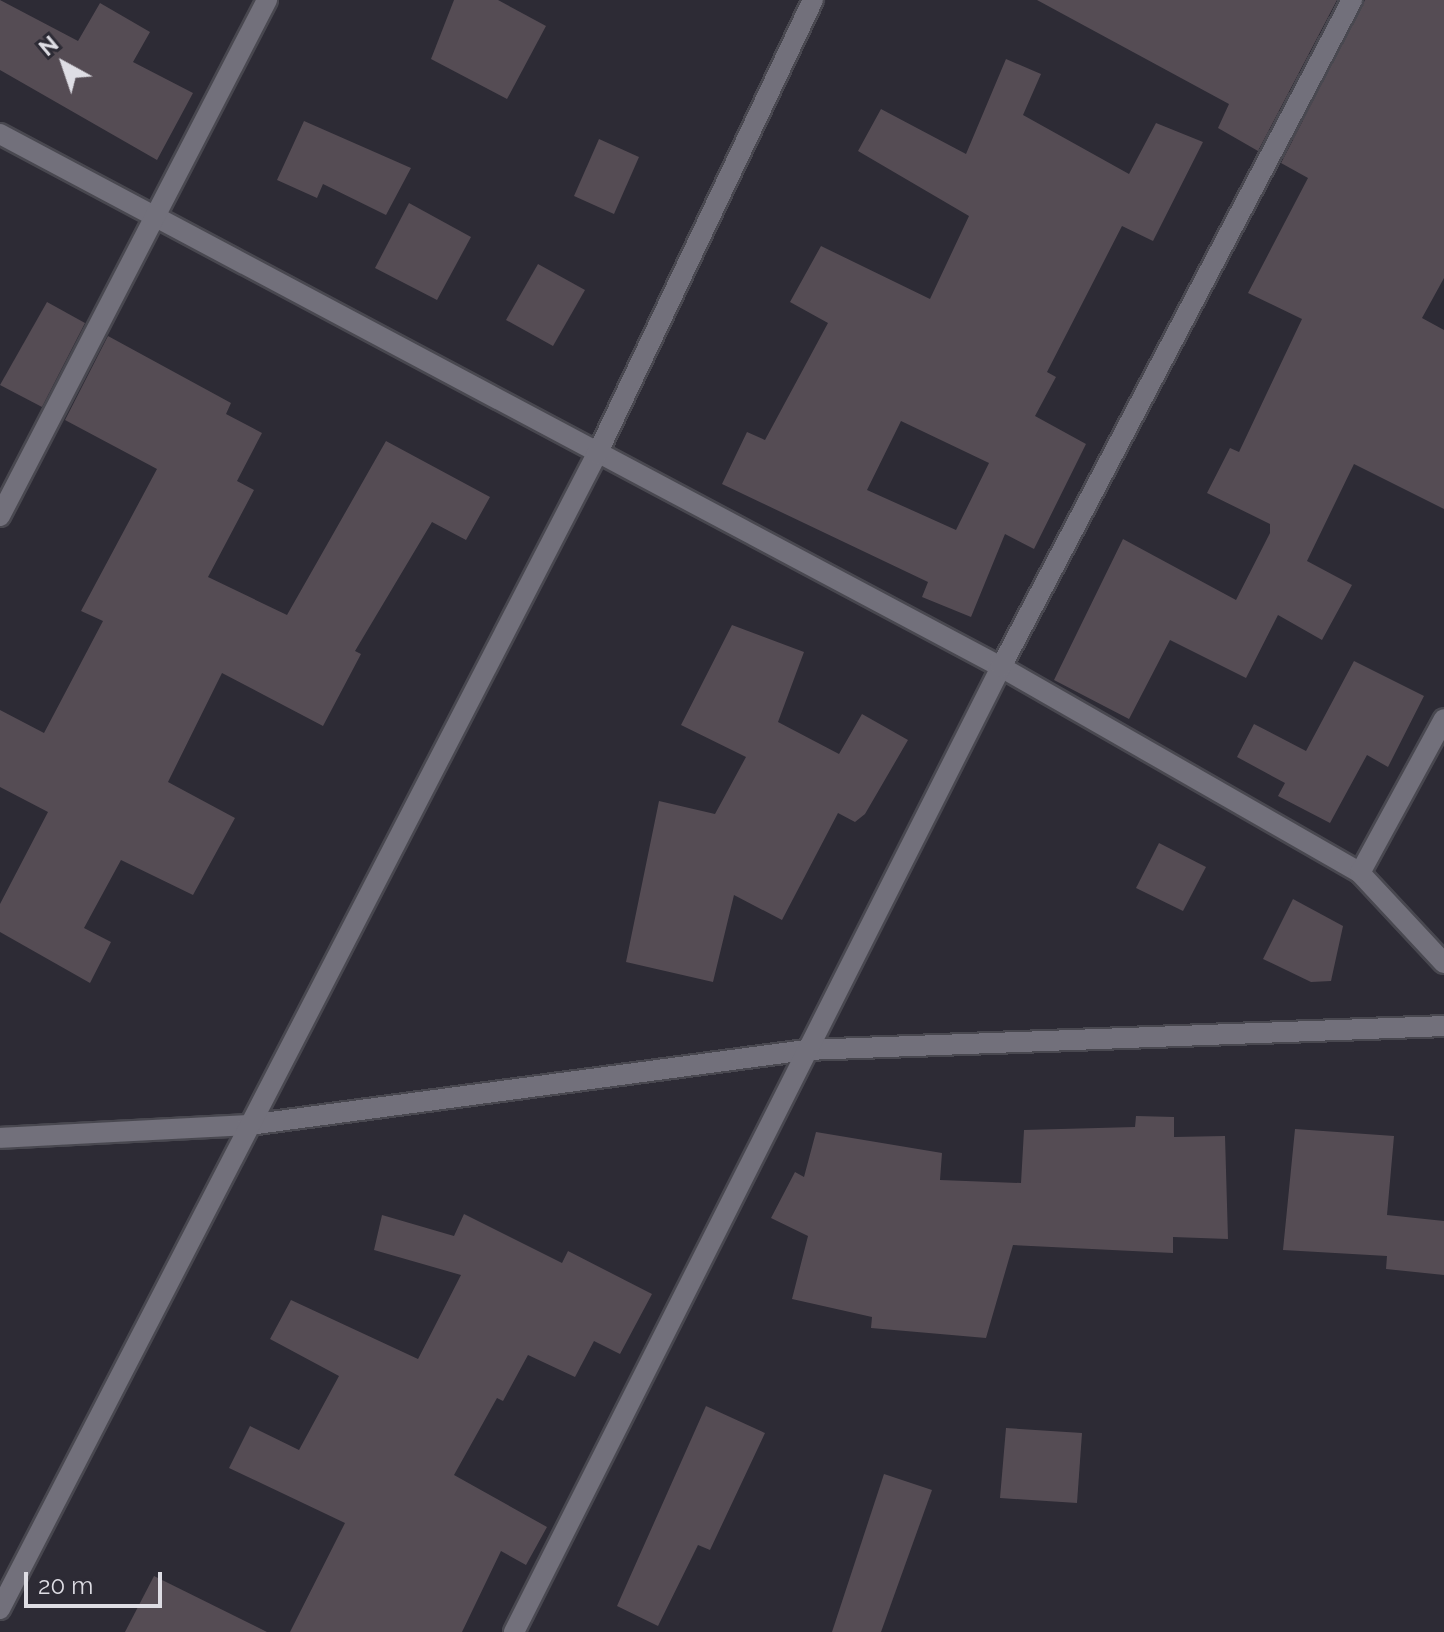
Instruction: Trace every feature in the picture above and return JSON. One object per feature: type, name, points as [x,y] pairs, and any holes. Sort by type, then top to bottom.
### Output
[{"type":"street","points":[[0,516],[267,0]]},
{"type":"street","points":[[0,1609],[597,454],[813,0]]},
{"type":"street","points":[[514,1632],[1001,667],[1352,0]]},
{"type":"street","points":[[0,134],[1001,667],[1360,873],[1444,963]]},
{"type":"street","points":[[1360,873],[1444,719]]},
{"type":"street","points":[[0,1138],[249,1125],[806,1050],[1444,1026]]},
{"type":"building","points":[[0,0],[78,41],[100,3],[150,32],[133,62],[193,93],[157,160],[0,70]]},
{"type":"building","points":[[454,0],[498,0],[546,26],[507,99],[431,59]]},
{"type":"building","points":[[1037,0],[1337,0],[1258,151],[1218,128],[1229,104]]},
{"type":"building","points":[[1365,0],[1444,0],[1444,278],[1422,318],[1444,330],[1444,509],[1354,464],[1307,561],[1352,585],[1322,640],[1278,615],[1246,678],[1170,640],[1129,719],[1054,680],[1123,539],[1236,600],[1270,533],[1270,524],[1207,493],[1230,448],[1239,452],[1302,319],[1248,293],[1308,178],[1281,163]]},
{"type":"building","points":[[1006,59],[1041,74],[1023,115],[1129,174],[1156,123],[1203,142],[1153,241],[1122,226],[1047,372],[1056,377],[1035,416],[1086,444],[1034,549],[1005,534],[971,617],[922,597],[928,582],[722,484],[747,432],[765,440],[828,323],[790,302],[821,246],[930,299],[969,216],[858,151],[881,109],[966,154]],"holes":[[[901,421],[989,463],[956,530],[867,490]]]},
{"type":"building","points":[[304,121],[411,168],[386,215],[323,184],[317,198],[277,180]]},
{"type":"building","points":[[599,139],[639,157],[614,214],[574,196]]},
{"type":"building","points":[[409,203],[471,237],[437,300],[375,268]]},
{"type":"building","points":[[538,264],[585,290],[553,346],[506,320]]},
{"type":"building","points":[[47,302],[85,323],[42,407],[0,385]]},
{"type":"building","points":[[108,336],[231,403],[226,414],[262,433],[237,481],[254,490],[208,577],[287,615],[386,441],[490,497],[466,540],[432,522],[355,651],[361,654],[323,726],[222,673],[168,782],[235,818],[193,895],[121,860],[84,928],[111,942],[90,983],[0,932],[0,904],[48,812],[0,787],[0,710],[44,733],[103,621],[81,611],[157,469],[65,420]]},
{"type":"building","points":[[732,625],[804,652],[778,722],[839,754],[862,714],[908,740],[865,814],[855,822],[838,813],[782,920],[734,895],[713,982],[626,962],[659,801],[715,814],[746,757],[681,725]]},
{"type":"building","points":[[1354,661],[1424,696],[1388,767],[1367,755],[1330,823],[1278,796],[1285,783],[1237,757],[1254,724],[1306,751]]},
{"type":"building","points":[[1159,843],[1206,867],[1183,911],[1136,888]]},
{"type":"building","points":[[1293,899],[1343,926],[1331,981],[1311,982],[1263,959]]},
{"type":"building","points":[[1136,1116],[1174,1117],[1174,1137],[1225,1136],[1228,1239],[1173,1237],[1173,1253],[1013,1245],[986,1338],[871,1328],[872,1317],[792,1299],[808,1236],[771,1218],[795,1172],[804,1177],[816,1132],[942,1153],[940,1180],[1021,1183],[1024,1130],[1135,1127]]},
{"type":"building","points":[[1295,1129],[1394,1136],[1387,1215],[1444,1221],[1444,1275],[1386,1269],[1387,1256],[1283,1250]]},
{"type":"building","points":[[464,1214],[562,1263],[568,1251],[652,1294],[620,1354],[594,1341],[575,1377],[528,1355],[503,1401],[497,1398],[454,1475],[547,1527],[526,1565],[501,1551],[462,1632],[290,1632],[345,1523],[229,1468],[250,1426],[299,1450],[339,1376],[270,1339],[291,1300],[418,1359],[461,1275],[374,1250],[382,1215],[454,1236]]},
{"type":"building","points":[[706,1406],[765,1433],[710,1550],[698,1545],[658,1626],[617,1606]]},
{"type":"building","points":[[1006,1428],[1082,1433],[1077,1503],[1000,1498]]},
{"type":"building","points":[[884,1474],[932,1490],[881,1632],[832,1632]]},
{"type":"building","points":[[154,1576],[267,1632],[125,1632]]}]
